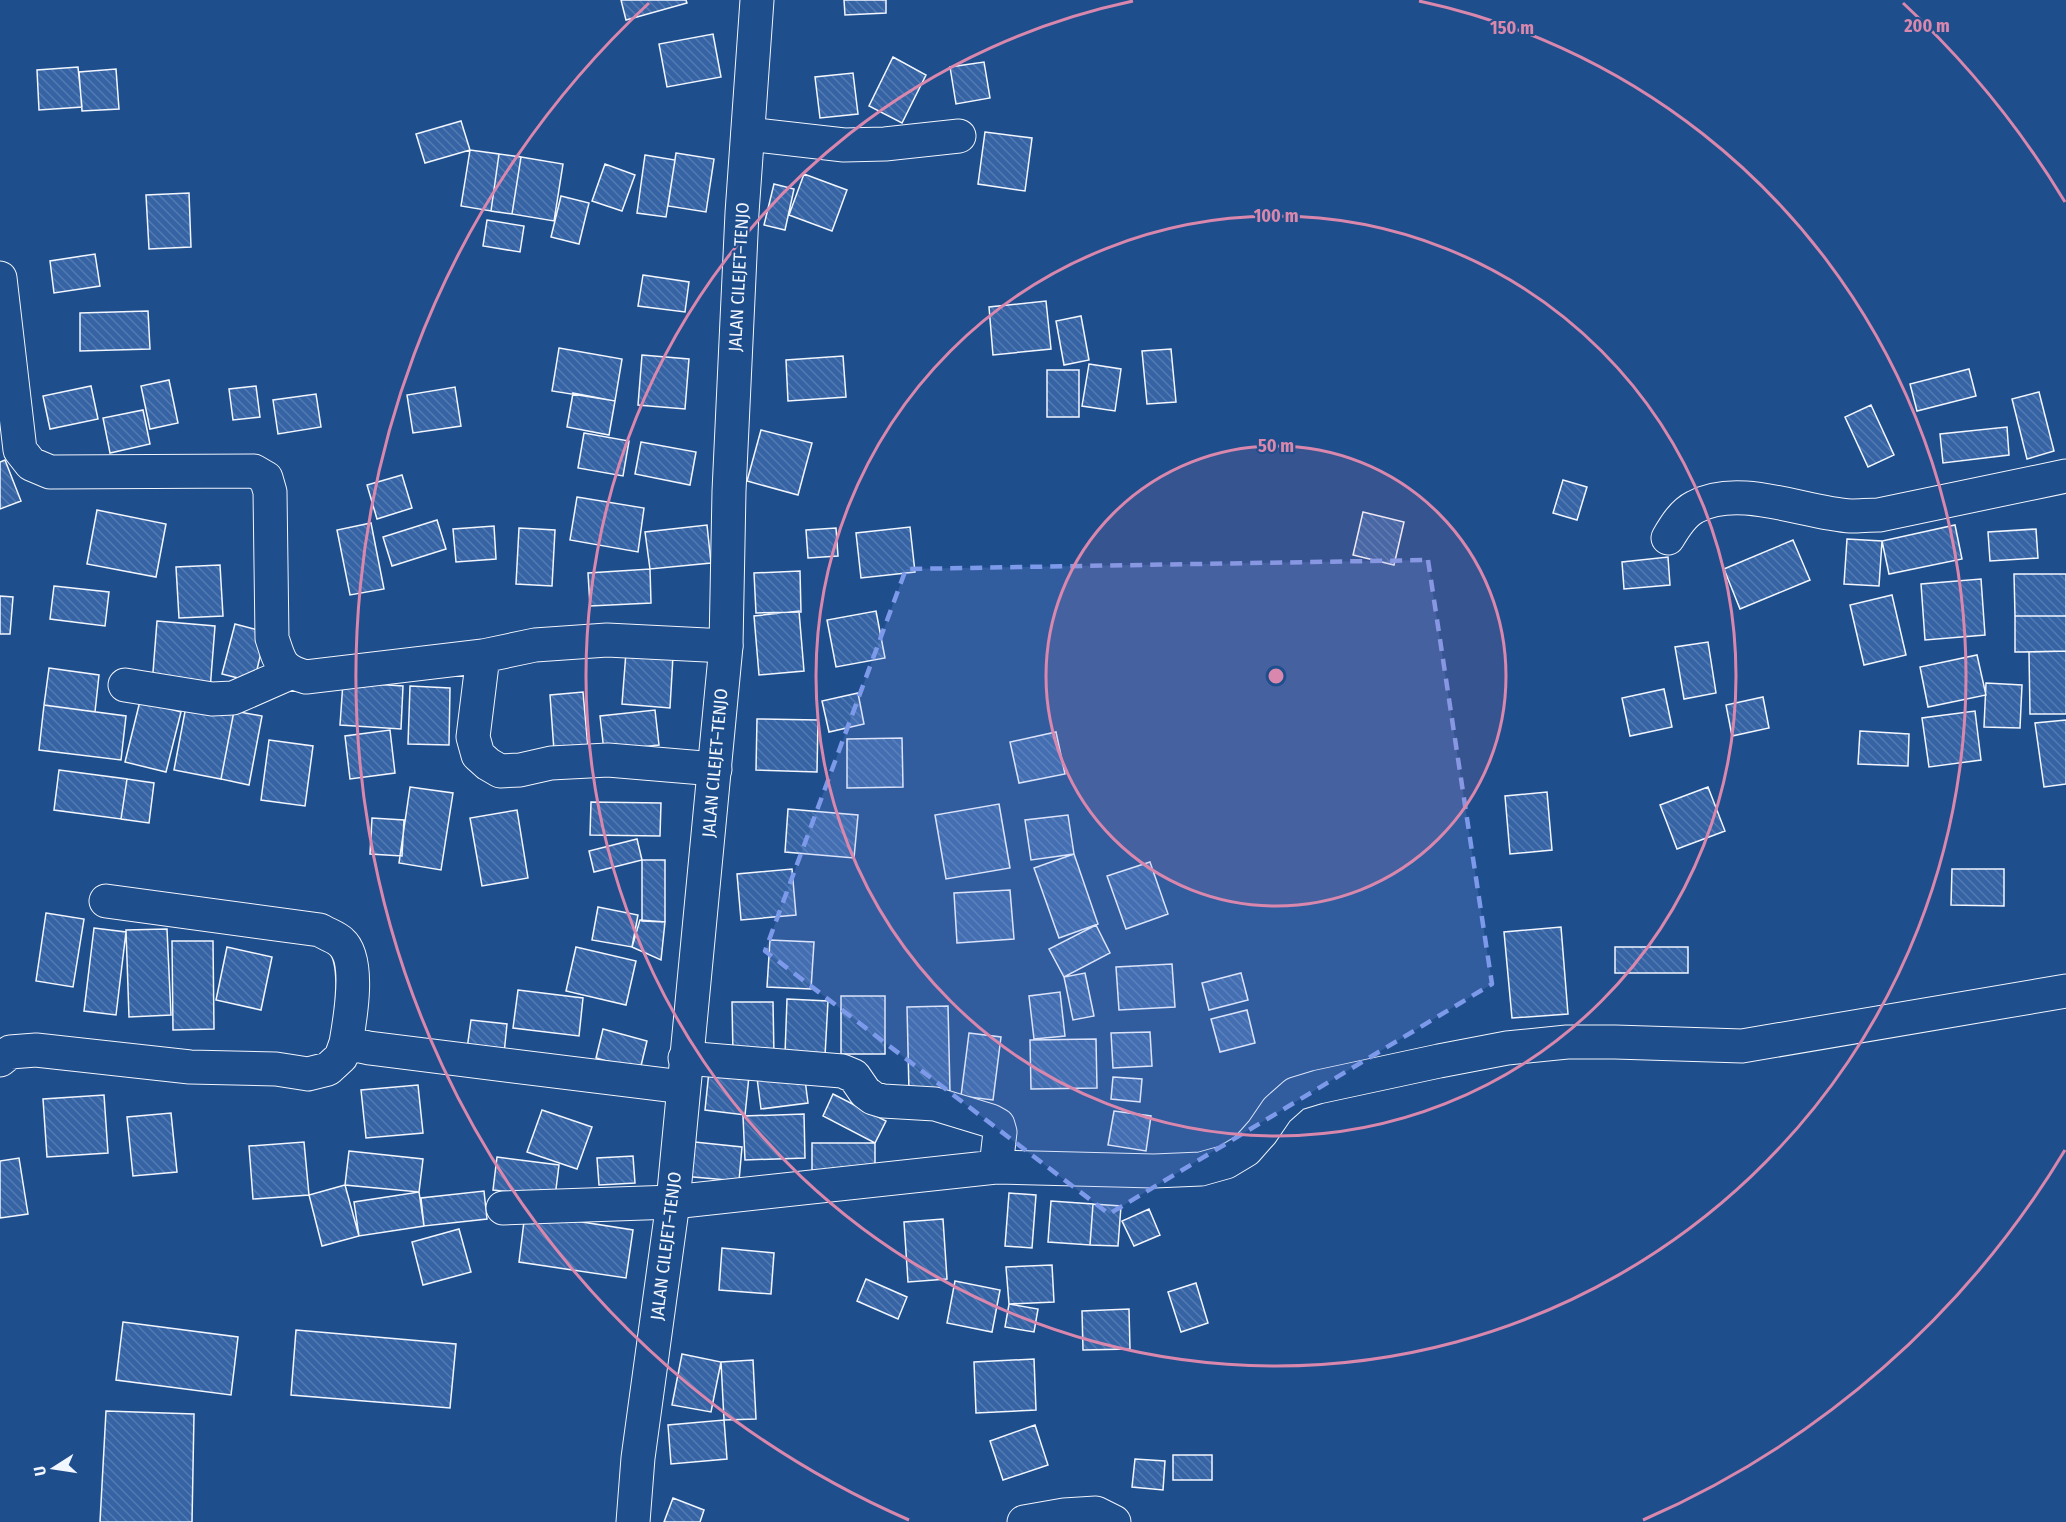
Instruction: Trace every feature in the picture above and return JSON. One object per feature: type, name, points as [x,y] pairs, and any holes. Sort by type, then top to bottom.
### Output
[{"type":"street","name":"JALAN CILEJET–TENJO","points":[[633,1522],[638,1458],[673,1202],[726,646],[729,479],[742,213],[758,0]]},
{"type":"street","points":[[748,134],[844,145],[885,144],[959,135]]},
{"type":"street","points":[[0,278],[20,450],[32,464],[50,472],[254,471],[266,478],[270,492],[272,638],[279,660],[290,673],[306,677],[483,656],[535,645],[607,640],[726,646]]},
{"type":"street","points":[[1668,538],[1678,521],[1694,507],[1724,499],[1755,499],[1850,516],[1879,515],[2066,476]]},
{"type":"street","points":[[483,656],[473,737],[478,755],[500,771],[520,770],[551,763],[608,760],[715,769]]},
{"type":"street","points":[[125,685],[212,699],[233,698],[290,673]]},
{"type":"street","points":[[0,1060],[10,1052],[36,1050],[190,1067],[276,1069],[308,1074],[328,1069],[341,1057],[346,1043],[352,1006],[351,961],[342,942],[320,930],[106,901]]},
{"type":"street","points":[[503,1208],[673,1202],[996,1167],[1154,1172],[1202,1169],[1226,1162],[1246,1150],[1277,1110],[1295,1094],[1439,1061],[1507,1048],[1567,1042],[1742,1046],[2066,991]]},
{"type":"street","points":[[346,1043],[369,1048],[684,1073],[842,1071],[854,1076],[865,1092],[873,1098],[883,1101],[935,1104],[998,1125],[1000,1132],[996,1167]]},
{"type":"street","points":[[1024,1522],[1064,1515],[1096,1513],[1114,1522]]},
{"type":"highlighted area","points":[[1428,560],[1492,984],[1109,1214],[765,951],[906,569]]},
{"type":"building","points":[[621,0],[686,0],[687,3],[626,20]]},
{"type":"building","points":[[844,0],[886,0],[886,13],[845,15]]},
{"type":"building","points":[[713,34],[721,77],[667,87],[659,44]]},
{"type":"building","points":[[893,57],[926,75],[902,123],[869,106]]},
{"type":"building","points":[[984,62],[990,98],[956,104],[950,67]]},
{"type":"building","points":[[78,67],[82,107],[39,110],[37,70]]},
{"type":"building","points":[[116,69],[119,109],[82,111],[79,72]]},
{"type":"building","points":[[853,73],[858,114],[820,118],[815,77]]},
{"type":"building","points":[[461,121],[470,150],[425,163],[416,134]]},
{"type":"building","points":[[985,132],[1032,138],[1025,191],[978,184]]},
{"type":"building","points":[[470,150],[499,154],[491,211],[461,206]]},
{"type":"building","points":[[676,153],[714,159],[706,212],[668,206]]},
{"type":"building","points":[[499,154],[521,157],[512,214],[491,211]]},
{"type":"building","points":[[645,155],[675,160],[666,217],[637,213]]},
{"type":"building","points":[[521,157],[563,164],[554,221],[512,214]]},
{"type":"building","points":[[605,164],[635,175],[622,211],[592,201]]},
{"type":"building","points":[[804,174],[847,190],[832,231],[789,215]]},
{"type":"building","points":[[774,184],[794,189],[785,230],[764,225]]},
{"type":"building","points":[[189,193],[191,247],[149,249],[146,195]]},
{"type":"building","points":[[561,196],[589,203],[579,244],[551,237]]},
{"type":"building","points":[[487,220],[524,226],[520,252],[483,246]]},
{"type":"building","points":[[95,254],[100,286],[54,293],[50,261]]},
{"type":"building","points":[[643,275],[689,282],[685,312],[638,306]]},
{"type":"building","points":[[1046,301],[1051,349],[993,355],[989,307]]},
{"type":"building","points":[[148,311],[150,349],[80,351],[80,313]]},
{"type":"building","points":[[1081,316],[1089,360],[1064,365],[1056,321]]},
{"type":"building","points":[[559,348],[622,359],[615,401],[552,391]]},
{"type":"building","points":[[1171,349],[1176,402],[1147,404],[1142,351]]},
{"type":"building","points":[[642,355],[689,359],[685,409],[638,405]]},
{"type":"building","points":[[843,356],[846,397],[788,401],[786,360]]},
{"type":"building","points":[[1089,364],[1121,369],[1115,411],[1082,406]]},
{"type":"building","points":[[1969,369],[1976,396],[1917,411],[1910,384]]},
{"type":"building","points":[[1047,370],[1079,370],[1079,417],[1047,417]]},
{"type":"building","points":[[169,380],[178,423],[150,429],[141,386]]},
{"type":"building","points":[[91,386],[98,419],[50,429],[43,396]]},
{"type":"building","points":[[256,386],[260,417],[233,420],[229,389]]},
{"type":"building","points":[[455,387],[461,426],[413,433],[407,395]]},
{"type":"building","points":[[2039,392],[2054,451],[2027,459],[2012,399]]},
{"type":"building","points":[[573,393],[615,401],[609,435],[567,427]]},
{"type":"building","points":[[316,394],[321,427],[278,434],[273,400]]},
{"type":"building","points":[[1871,405],[1894,455],[1868,467],[1845,417]]},
{"type":"building","points":[[143,410],[150,444],[110,453],[103,418]]},
{"type":"building","points":[[2007,427],[2009,455],[1943,463],[1940,434]]},
{"type":"building","points":[[761,430],[812,443],[798,495],[747,481]]},
{"type":"building","points":[[584,433],[629,441],[623,476],[578,468]]},
{"type":"building","points":[[641,442],[696,452],[690,485],[635,474]]},
{"type":"building","points":[[5,460],[21,501],[0,509],[0,462]]},
{"type":"building","points":[[402,475],[412,508],[377,519],[367,485]]},
{"type":"building","points":[[1563,480],[1587,487],[1577,520],[1553,513]]},
{"type":"building","points":[[577,497],[644,508],[638,552],[570,540]]},
{"type":"building","points":[[97,510],[166,524],[156,577],[87,564]]},
{"type":"building","points":[[1363,512],[1404,522],[1394,565],[1353,555]]},
{"type":"building","points":[[437,520],[446,549],[392,566],[383,537]]},
{"type":"building","points":[[371,523],[384,589],[350,595],[337,530]]},
{"type":"building","points":[[707,525],[711,563],[650,569],[645,532]]},
{"type":"building","points":[[1955,525],[1962,559],[1889,574],[1882,541]]},
{"type":"building","points":[[494,526],[496,559],[456,562],[453,529]]},
{"type":"building","points":[[910,527],[915,572],[861,578],[856,533]]},
{"type":"building","points":[[519,528],[555,530],[552,586],[516,584]]},
{"type":"building","points":[[836,528],[838,556],[808,558],[806,530]]},
{"type":"building","points":[[2036,529],[2038,558],[1990,561],[1988,532]]},
{"type":"building","points":[[1847,539],[1882,541],[1879,586],[1844,584]]},
{"type":"building","points":[[1793,540],[1810,580],[1740,609],[1724,569]]},
{"type":"building","points":[[1668,557],[1670,585],[1624,589],[1622,562]]},
{"type":"building","points":[[220,565],[223,616],[179,618],[176,567]]},
{"type":"building","points":[[650,569],[651,603],[590,606],[588,573]]},
{"type":"building","points":[[800,571],[801,612],[756,613],[754,573]]},
{"type":"building","points":[[2014,574],[2066,574],[2066,616],[2015,616]]},
{"type":"building","points":[[1981,579],[1985,635],[1925,640],[1921,584]]},
{"type":"building","points":[[54,586],[109,592],[105,626],[50,619]]},
{"type":"building","points":[[1892,595],[1906,655],[1864,665],[1850,605]]},
{"type":"building","points":[[0,596],[13,597],[10,634],[0,634]]},
{"type":"building","points":[[799,611],[804,671],[759,675],[754,616]]},
{"type":"building","points":[[876,611],[885,658],[836,667],[827,620]]},
{"type":"building","points":[[2015,616],[2066,616],[2066,651],[2015,652]]},
{"type":"building","points":[[157,621],[215,626],[210,690],[152,685]]},
{"type":"building","points":[[235,624],[266,632],[254,682],[222,674]]},
{"type":"building","points":[[1708,642],[1716,693],[1684,699],[1675,647]]},
{"type":"building","points":[[2066,651],[2066,714],[2030,714],[2029,652]]},
{"type":"building","points":[[626,652],[673,656],[670,708],[622,704]]},
{"type":"building","points":[[1977,655],[1986,695],[1928,707],[1920,667]]},
{"type":"building","points":[[49,668],[99,675],[95,712],[44,705]]},
{"type":"building","points":[[343,682],[403,686],[401,729],[340,725]]},
{"type":"building","points":[[1986,683],[2022,685],[2020,728],[1984,727]]},
{"type":"building","points":[[410,686],[450,688],[449,745],[408,744]]},
{"type":"building","points":[[1664,689],[1672,727],[1630,736],[1622,698]]},
{"type":"building","points":[[583,692],[588,748],[554,751],[550,695]]},
{"type":"building","points":[[858,693],[864,724],[829,732],[822,701]]},
{"type":"building","points":[[1763,697],[1769,728],[1732,736],[1726,705]]},
{"type":"building","points":[[140,701],[181,712],[166,772],[125,762]]},
{"type":"building","points":[[187,701],[234,711],[221,779],[174,770]]},
{"type":"building","points":[[44,705],[126,716],[121,760],[39,750]]},
{"type":"building","points":[[655,710],[659,745],[604,751],[600,716]]},
{"type":"building","points":[[234,711],[262,716],[249,785],[221,779]]},
{"type":"building","points":[[1975,711],[1981,760],[1929,767],[1922,718]]},
{"type":"building","points":[[757,719],[818,720],[817,772],[756,770]]},
{"type":"building","points":[[2066,720],[2066,784],[2044,787],[2035,723]]},
{"type":"building","points":[[390,730],[395,773],[350,779],[345,736]]},
{"type":"building","points":[[1860,731],[1909,734],[1908,766],[1858,764]]},
{"type":"building","points":[[1056,732],[1065,774],[1019,783],[1010,742]]},
{"type":"building","points":[[902,738],[903,787],[847,788],[847,739]]},
{"type":"building","points":[[269,740],[313,746],[305,806],[261,800]]},
{"type":"building","points":[[59,770],[127,779],[121,819],[54,810]]},
{"type":"building","points":[[127,779],[154,783],[149,823],[121,819]]},
{"type":"building","points":[[410,787],[453,793],[441,870],[399,863]]},
{"type":"building","points":[[1708,787],[1725,831],[1677,849],[1660,805]]},
{"type":"building","points":[[1547,792],[1552,850],[1510,854],[1505,796]]},
{"type":"building","points":[[591,802],[661,803],[660,836],[590,835]]},
{"type":"building","points":[[999,804],[1010,868],[946,879],[935,815]]},
{"type":"building","points":[[788,809],[858,815],[854,858],[785,852]]},
{"type":"building","points":[[517,810],[528,878],[482,886],[470,818]]},
{"type":"building","points":[[1068,815],[1074,854],[1031,860],[1025,820]]},
{"type":"building","points":[[372,818],[404,820],[402,856],[370,854]]},
{"type":"building","points":[[637,839],[642,860],[594,872],[589,851]]},
{"type":"building","points":[[1074,854],[1098,924],[1059,938],[1034,868]]},
{"type":"building","points":[[642,860],[665,860],[665,922],[642,921]]},
{"type":"building","points":[[1150,862],[1168,914],[1126,929],[1107,876]]},
{"type":"building","points":[[792,869],[796,915],[741,920],[737,874]]},
{"type":"building","points":[[1952,869],[2004,869],[2004,906],[1951,905]]},
{"type":"building","points":[[1010,890],[1014,939],[957,943],[954,893]]},
{"type":"building","points":[[598,907],[638,915],[632,947],[592,940]]},
{"type":"building","points":[[46,913],[84,919],[73,987],[36,981]]},
{"type":"building","points":[[640,920],[665,922],[661,960],[632,947]]},
{"type":"building","points":[[1096,925],[1110,953],[1064,977],[1049,949]]},
{"type":"building","points":[[1561,927],[1568,1014],[1512,1018],[1504,932]]},
{"type":"building","points":[[94,928],[126,932],[116,1015],[84,1011]]},
{"type":"building","points":[[167,929],[171,1015],[129,1017],[126,930]]},
{"type":"building","points":[[770,940],[814,942],[811,989],[767,987]]},
{"type":"building","points":[[172,941],[213,941],[214,1029],[173,1030]]},
{"type":"building","points":[[227,947],[272,957],[261,1010],[216,1000]]},
{"type":"building","points":[[576,947],[636,961],[626,1005],[566,991]]},
{"type":"building","points":[[1615,947],[1688,947],[1688,973],[1615,973]]},
{"type":"building","points":[[1172,964],[1175,1007],[1119,1010],[1116,967]]},
{"type":"building","points":[[1085,973],[1094,1016],[1073,1020],[1064,977]]},
{"type":"building","points":[[1241,973],[1248,1000],[1209,1010],[1202,983]]},
{"type":"building","points":[[518,990],[583,998],[579,1036],[513,1028]]},
{"type":"building","points":[[1060,992],[1065,1036],[1034,1039],[1029,996]]},
{"type":"building","points":[[841,996],[885,996],[885,1054],[841,1054]]},
{"type":"building","points":[[787,999],[828,1001],[825,1056],[785,1054]]},
{"type":"building","points":[[732,1002],[773,1002],[774,1056],[733,1056]]},
{"type":"building","points":[[948,1006],[950,1092],[909,1092],[907,1007]]},
{"type":"building","points":[[1247,1010],[1255,1043],[1220,1052],[1211,1019]]},
{"type":"building","points":[[471,1020],[507,1024],[504,1054],[467,1049]]},
{"type":"building","points":[[603,1029],[647,1041],[640,1070],[596,1058]]},
{"type":"building","points":[[1150,1032],[1152,1066],[1113,1068],[1111,1033]]},
{"type":"building","points":[[969,1033],[1001,1037],[993,1100],[961,1096]]},
{"type":"building","points":[[1096,1039],[1097,1088],[1031,1089],[1030,1040]]},
{"type":"building","points":[[709,1071],[749,1076],[745,1115],[705,1110]]},
{"type":"building","points":[[804,1072],[808,1103],[761,1109],[757,1078]]},
{"type":"building","points":[[1113,1077],[1142,1079],[1140,1102],[1111,1099]]},
{"type":"building","points":[[418,1085],[423,1133],[366,1138],[361,1090]]},
{"type":"building","points":[[833,1094],[886,1121],[875,1143],[823,1116]]},
{"type":"building","points":[[104,1095],[108,1153],[47,1157],[43,1099]]},
{"type":"building","points":[[542,1110],[592,1127],[577,1169],[527,1152]]},
{"type":"building","points":[[1114,1111],[1151,1116],[1146,1151],[1108,1145]]},
{"type":"building","points":[[171,1113],[177,1172],[133,1176],[127,1117]]},
{"type":"building","points":[[804,1114],[805,1158],[745,1160],[743,1116]]},
{"type":"building","points":[[685,1141],[742,1147],[739,1181],[682,1176]]},
{"type":"building","points":[[304,1142],[309,1195],[253,1199],[249,1146]]},
{"type":"building","points":[[812,1143],[875,1143],[875,1179],[812,1179]]},
{"type":"building","points":[[349,1151],[423,1159],[419,1192],[345,1185]]},
{"type":"building","points":[[633,1156],[635,1183],[599,1185],[597,1158]]},
{"type":"building","points":[[497,1157],[559,1165],[555,1197],[493,1190]]},
{"type":"building","points":[[19,1158],[28,1214],[0,1218],[0,1161]]},
{"type":"building","points":[[345,1185],[359,1236],[322,1246],[309,1195]]},
{"type":"building","points":[[484,1191],[487,1219],[424,1226],[421,1198]]},
{"type":"building","points":[[419,1192],[424,1226],[359,1236],[354,1202]]},
{"type":"building","points":[[1009,1193],[1036,1195],[1032,1248],[1005,1246]]},
{"type":"building","points":[[1051,1201],[1093,1204],[1090,1245],[1048,1242]]},
{"type":"building","points":[[1093,1204],[1121,1206],[1118,1246],[1090,1245]]},
{"type":"building","points":[[1149,1209],[1160,1235],[1134,1246],[1122,1221]]},
{"type":"building","points":[[525,1213],[633,1230],[626,1278],[519,1262]]},
{"type":"building","points":[[943,1219],[947,1279],[908,1282],[904,1222]]},
{"type":"building","points":[[459,1229],[471,1272],[423,1285],[412,1242]]},
{"type":"building","points":[[722,1248],[774,1253],[771,1294],[719,1290]]},
{"type":"building","points":[[1052,1265],[1054,1302],[1009,1304],[1006,1267]]},
{"type":"building","points":[[866,1279],[907,1297],[898,1319],[857,1301]]},
{"type":"building","points":[[955,1281],[1000,1290],[992,1332],[947,1323]]},
{"type":"building","points":[[1196,1283],[1208,1323],[1181,1332],[1168,1292]]},
{"type":"building","points":[[1009,1304],[1038,1309],[1034,1332],[1005,1327]]},
{"type":"building","points":[[1129,1309],[1130,1349],[1083,1350],[1082,1311]]},
{"type":"building","points":[[123,1322],[238,1337],[231,1395],[116,1380]]},
{"type":"building","points":[[296,1330],[456,1344],[450,1408],[291,1395]]},
{"type":"building","points":[[682,1354],[721,1362],[711,1412],[672,1405]]},
{"type":"building","points":[[1034,1359],[1036,1410],[976,1413],[974,1362]]},
{"type":"building","points":[[753,1360],[756,1419],[724,1420],[721,1362]]},
{"type":"building","points":[[106,1411],[194,1414],[192,1522],[100,1522]]},
{"type":"building","points":[[724,1420],[727,1459],[671,1464],[668,1425]]},
{"type":"building","points":[[1035,1425],[1048,1465],[1003,1480],[990,1441]]},
{"type":"building","points":[[1173,1455],[1212,1455],[1212,1480],[1173,1480]]},
{"type":"building","points":[[1135,1459],[1165,1461],[1163,1490],[1132,1487]]},
{"type":"building","points":[[673,1498],[704,1510],[700,1522],[664,1522]]}]
